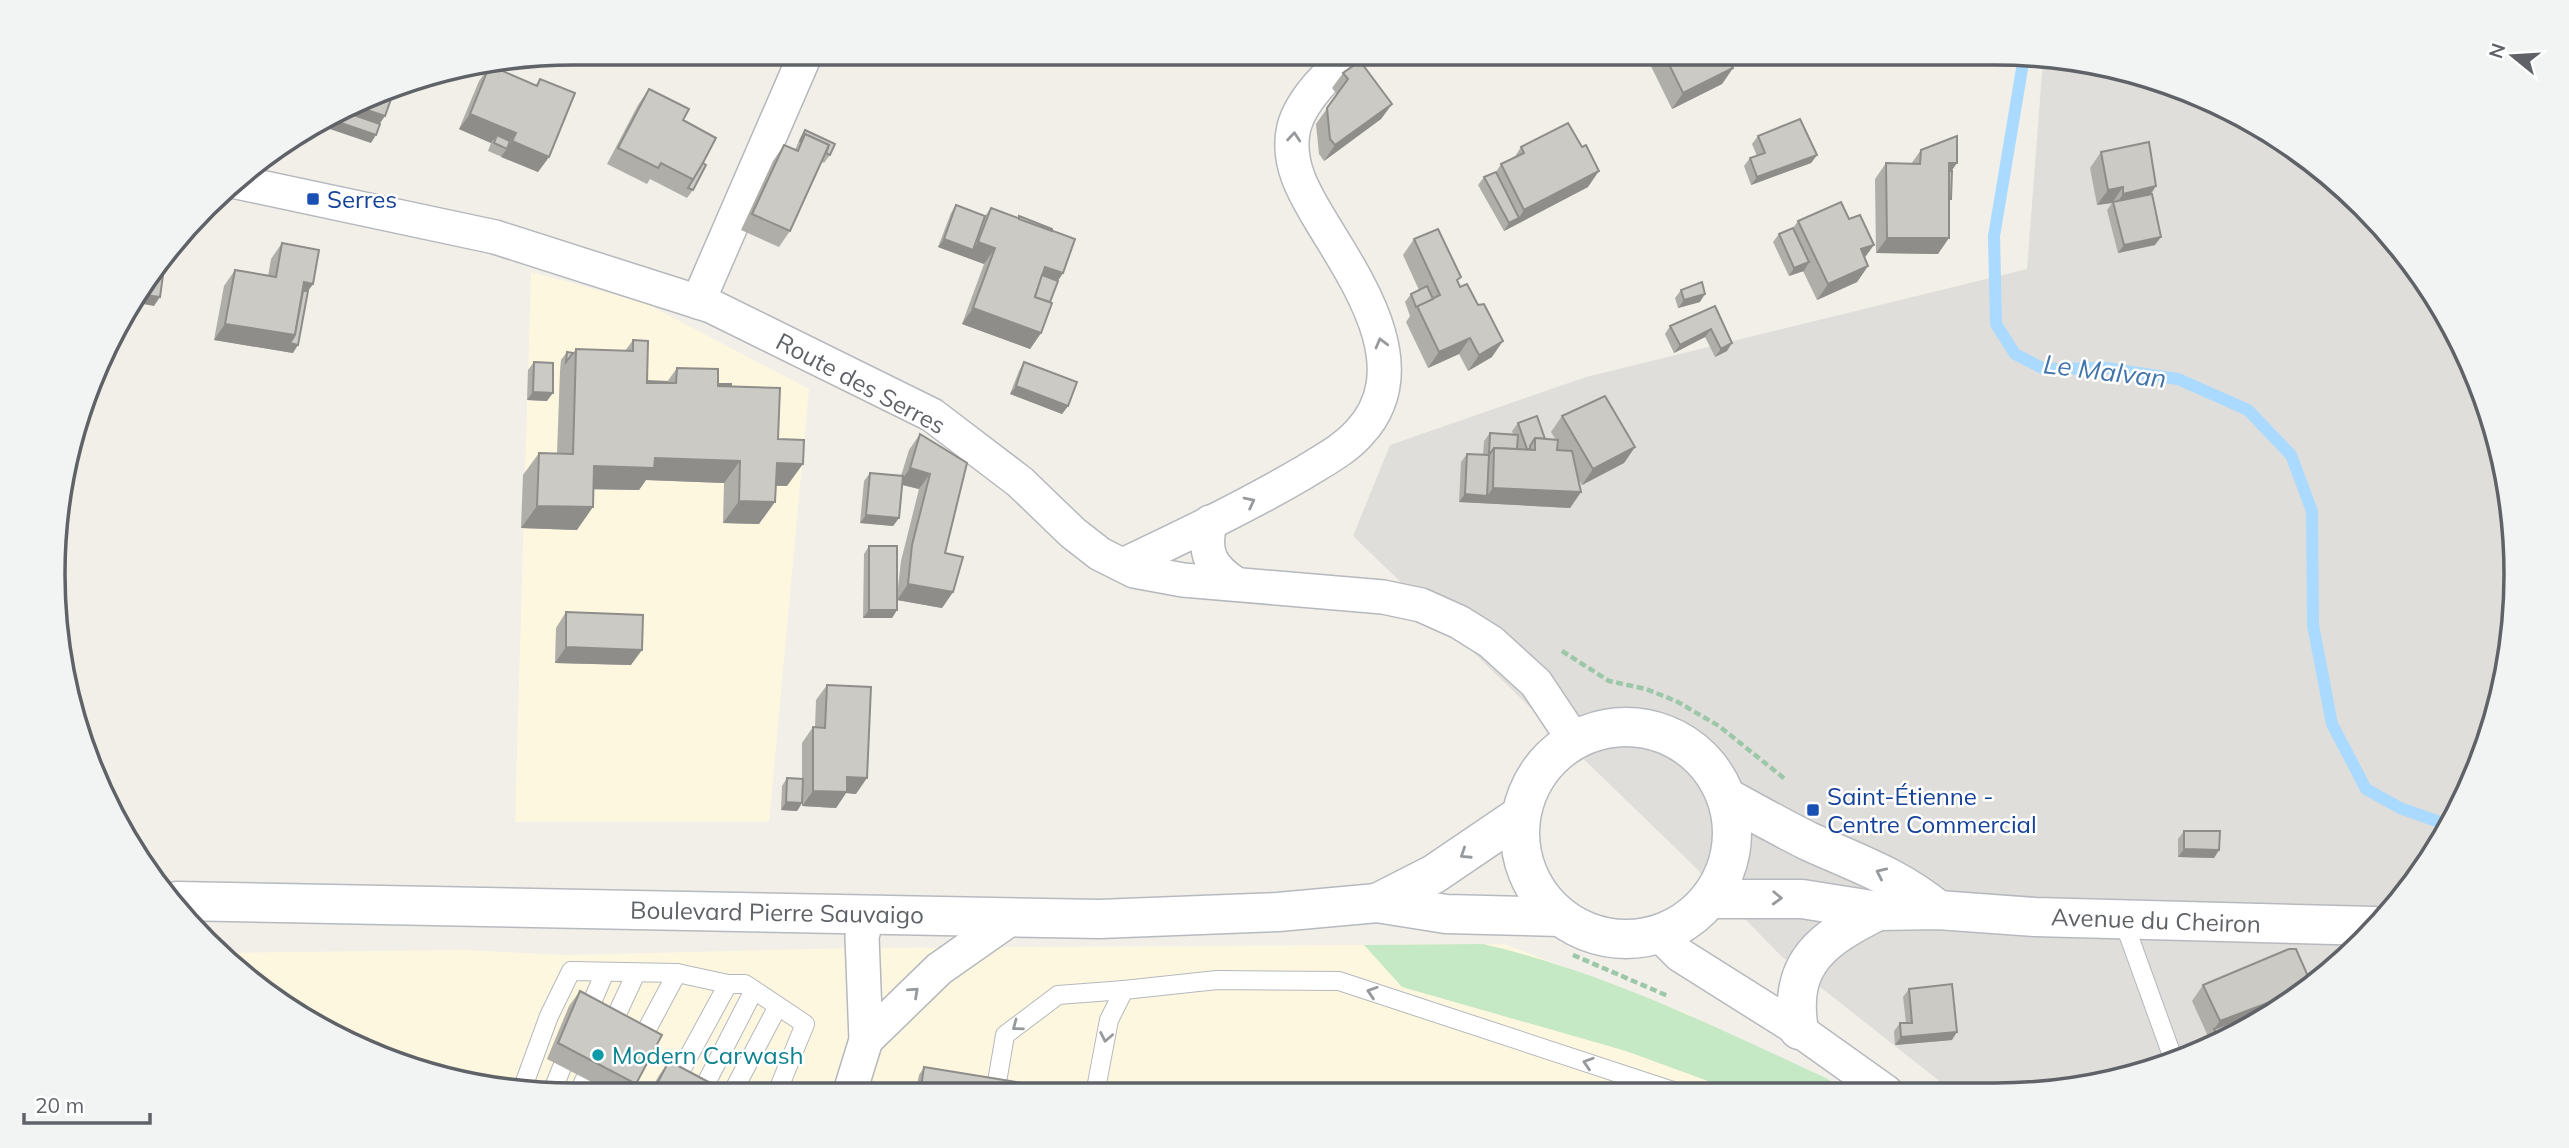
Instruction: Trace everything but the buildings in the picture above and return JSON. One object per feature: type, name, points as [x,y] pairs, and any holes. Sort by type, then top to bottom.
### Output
[{"type":"main road","points":[[1618,726],[1664,733],[1702,758],[1720,783],[1726,797],[1732,843],[1724,873],[1709,899],[1686,920],[1659,934],[1618,939],[1597,936],[1560,917],[1546,904],[1527,871],[1521,853],[1521,815],[1526,796],[1540,771],[1558,750],[1574,740],[1618,726]]},
{"type":"main road","points":[[1726,797],[1809,841],[1886,874],[1910,887],[1938,910]]},
{"type":"main road","name":"Boulevard Pierre Sauvaigo","points":[[1377,903],[1434,874],[1521,815]]},
{"type":"main road","name":"Avenue du Cheiron","points":[[1709,899],[1802,898],[1878,911],[1938,910],[2035,917],[2122,917],[2363,926]]},
{"type":"main road","name":"Boulevard Pierre Sauvaigo","points":[[184,901],[1172,918],[1377,903],[1446,914],[1560,917]]},
{"type":"main road","points":[[1799,1030],[1796,1012],[1800,987],[1810,957],[1828,937],[1878,911]]},
{"type":"street","points":[[698,302],[800,65]]},
{"type":"street","points":[[1123,565],[1210,522],[1339,450],[1361,432],[1381,399],[1386,369],[1377,330],[1346,263],[1306,198],[1293,154],[1297,116],[1340,65]]},
{"type":"street","name":"Route des Serres","points":[[247,184],[495,237],[698,302],[932,415],[1020,482],[1073,533],[1100,554],[1123,565],[1156,576],[1382,597],[1421,606],[1459,622],[1490,642],[1536,684],[1574,740]]},
{"type":"street","points":[[1210,522],[1206,541],[1207,555],[1219,573],[1236,584]]},
{"type":"street","points":[[853,1083],[866,1040],[862,937],[868,914]]},
{"type":"street","points":[[866,1040],[939,969],[1013,917]]},
{"type":"street","points":[[1659,934],[1690,962],[1799,1030],[1875,1083]]},
{"type":"lane","points":[[2122,917],[2171,1052]]},
{"type":"lane","points":[[525,1081],[550,1016],[571,971],[677,973],[728,985],[745,984],[805,1024],[781,1083]]},
{"type":"lane","points":[[586,1016],[605,972]]},
{"type":"lane","points":[[610,1029],[636,973]]},
{"type":"lane","points":[[639,1044],[677,973]]},
{"type":"lane","points":[[997,1083],[1005,1035],[1058,995],[1217,980],[1339,981],[1649,1083]]},
{"type":"lane","points":[[674,1083],[728,985]]},
{"type":"lane","points":[[706,1083],[754,990]]},
{"type":"lane","points":[[1097,1083],[1109,1020],[1124,990]]},
{"type":"lane","points":[[737,1083],[778,1006]]},
{"type":"lane","points":[[556,1082],[562,1067]]},
{"type":"lane","points":[[583,1083],[585,1079]]},
{"type":"path","points":[[1536,684],[1562,651],[1609,681],[1646,689],[1676,701],[1718,726],[1786,780]]},
{"type":"shaded area","points":[[2042,67],[2127,82],[2190,104],[2250,133],[2305,170],[2355,214],[2399,264],[2436,319],[2465,379],[2487,442],[2500,508],[2504,574],[2500,640],[2487,706],[2477,738],[2452,799],[2436,829],[2378,910],[2331,957],[2305,978],[2250,1015],[2220,1031],[2127,1066],[2061,1079],[1942,1083],[1781,956],[1689,861],[1353,536],[1390,445],[1586,377],[2027,269]]},
{"type":"shaded area","points":[[531,272],[645,303],[809,389],[769,822],[515,822]]},
{"type":"shaded area","points":[[1504,944],[1688,1014],[1816,1083],[541,1082],[508,1079],[442,1066],[379,1044],[319,1015],[264,978],[234,953],[462,950],[566,955],[853,948]]},
{"type":"green space","points":[[1483,944],[1528,955],[1658,1002],[1834,1083],[1713,1083],[1626,1051],[1402,987],[1364,945]]},
{"type":"waterway","name":"Le Malvan","points":[[2023,66],[1994,236],[1996,324],[2015,354],[2044,369],[2106,368],[2178,379],[2248,410],[2291,455],[2312,511],[2313,625],[2332,724],[2366,789],[2400,808],[2440,822]]},
{"type":"place","name":"Serres","points":[[313,199]]},
{"type":"place","name":"Saint-Étienne - Centre Commercial","points":[[1813,810]]},
{"type":"place","name":"Modern Carwash","points":[[598,1055]]}]
